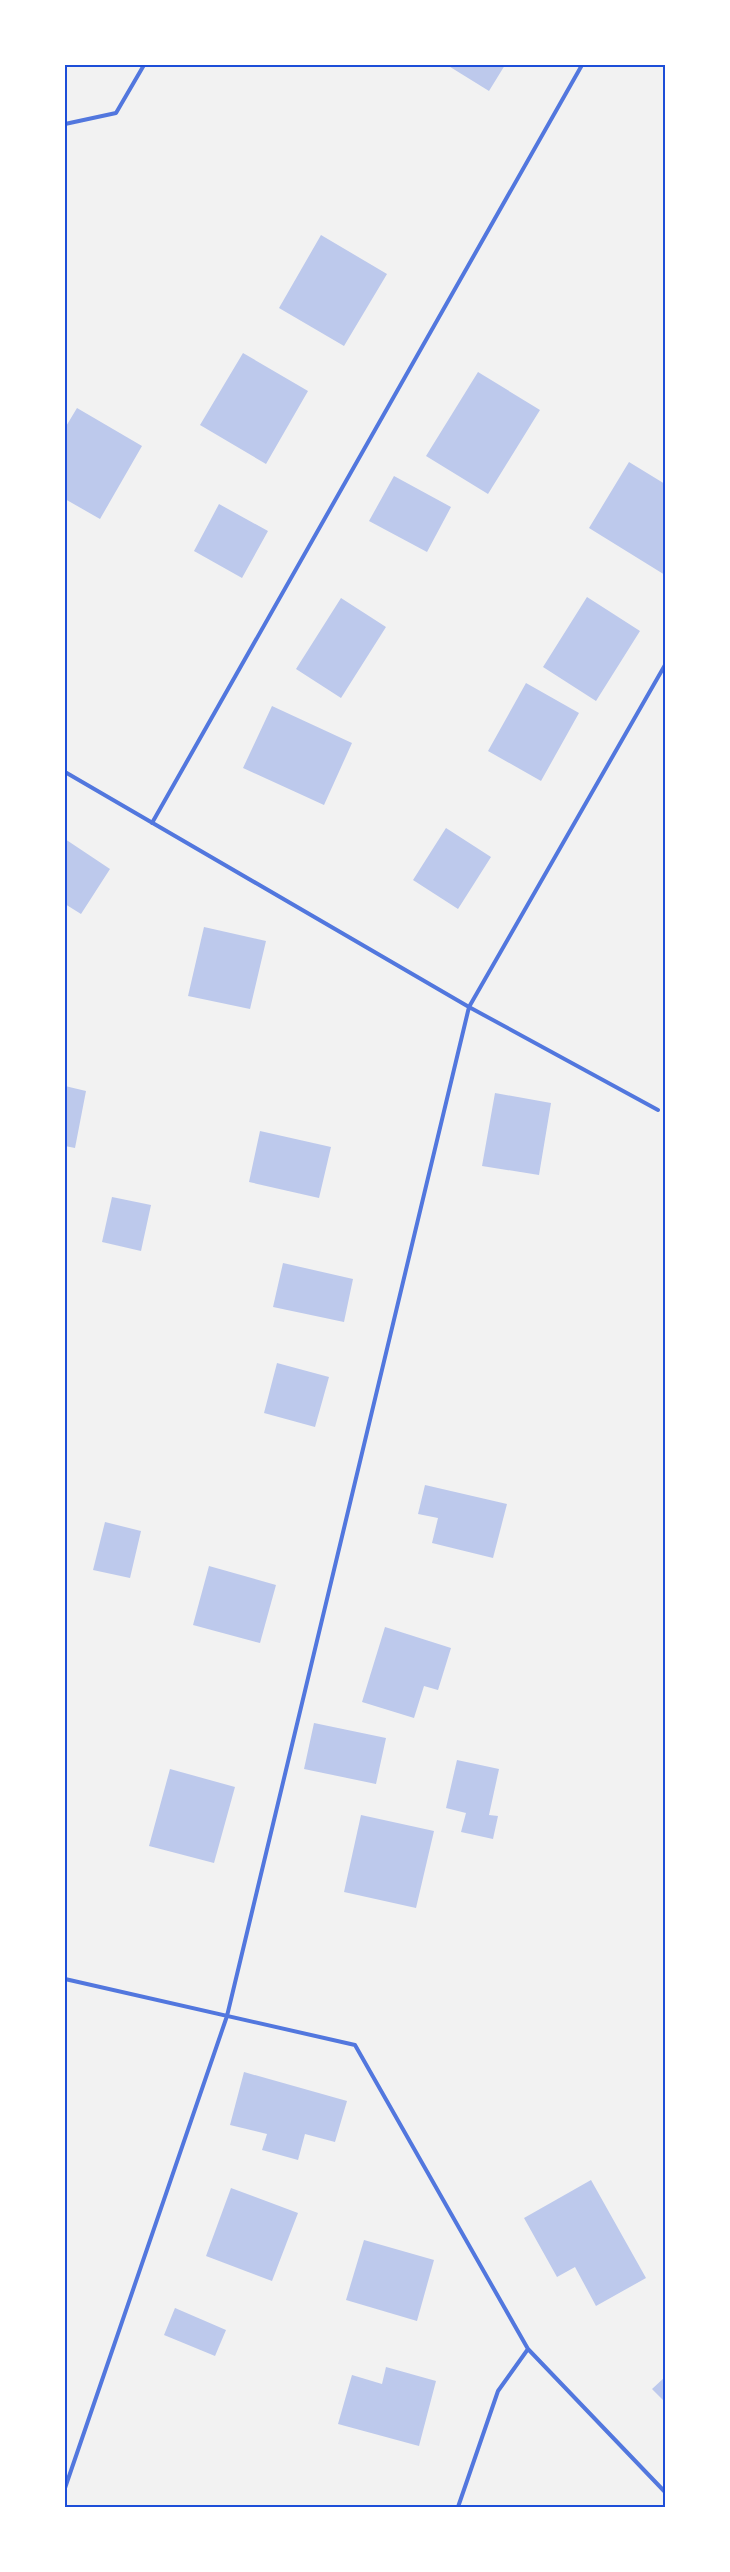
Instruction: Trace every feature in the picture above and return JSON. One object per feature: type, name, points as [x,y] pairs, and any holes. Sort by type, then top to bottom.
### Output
[{"type":"lane","points":[[65,124],[116,113],[144,65]]},
{"type":"lane","points":[[152,823],[582,65]]},
{"type":"lane","points":[[65,2488],[226,2016],[469,1007],[665,665]]},
{"type":"lane","points":[[65,772],[469,1007],[658,1110]]},
{"type":"lane","points":[[65,1979],[355,2045],[528,2349],[665,2492]]},
{"type":"lane","points":[[458,2507],[498,2391],[528,2349]]},
{"type":"building","points":[[447,65],[505,65],[489,91]]},
{"type":"building","points":[[321,235],[387,274],[344,346],[279,308]]},
{"type":"building","points":[[243,353],[308,391],[266,464],[200,425]]},
{"type":"building","points":[[478,372],[540,410],[488,494],[426,456]]},
{"type":"building","points":[[77,408],[142,446],[100,519],[65,499],[65,428]]},
{"type":"building","points":[[629,462],[665,484],[665,575],[589,528]]},
{"type":"building","points":[[394,476],[451,507],[427,552],[369,521]]},
{"type":"building","points":[[219,504],[268,531],[242,578],[194,551]]},
{"type":"building","points":[[587,597],[640,631],[596,701],[543,667]]},
{"type":"building","points":[[341,598],[386,627],[341,698],[296,669]]},
{"type":"building","points":[[526,683],[579,713],[541,781],[488,751]]},
{"type":"building","points":[[272,706],[352,743],[324,805],[243,768]]},
{"type":"building","points":[[446,828],[491,857],[458,909],[413,880]]},
{"type":"building","points":[[65,839],[110,869],[81,914],[65,904]]},
{"type":"building","points":[[204,927],[266,941],[250,1009],[188,996]]},
{"type":"building","points":[[65,1086],[86,1091],[75,1148],[65,1146]]},
{"type":"building","points":[[495,1093],[551,1103],[539,1175],[482,1166]]},
{"type":"building","points":[[260,1131],[331,1147],[319,1198],[249,1182]]},
{"type":"building","points":[[112,1197],[151,1205],[141,1251],[102,1242]]},
{"type":"building","points":[[283,1263],[353,1279],[344,1322],[273,1307]]},
{"type":"building","points":[[277,1363],[329,1377],[315,1427],[264,1413]]},
{"type":"building","points":[[425,1485],[507,1504],[493,1558],[432,1543],[438,1518],[418,1514]]},
{"type":"building","points":[[105,1522],[141,1531],[130,1578],[93,1570]]},
{"type":"building","points":[[209,1566],[276,1585],[260,1643],[193,1625]]},
{"type":"building","points":[[385,1627],[451,1648],[438,1690],[424,1686],[414,1718],[362,1702]]},
{"type":"building","points":[[314,1723],[386,1738],[376,1784],[304,1769]]},
{"type":"building","points":[[457,1760],[499,1769],[489,1815],[498,1816],[493,1839],[461,1832],[466,1813],[446,1808]]},
{"type":"building","points":[[170,1769],[235,1787],[214,1863],[149,1846]]},
{"type":"building","points":[[361,1815],[434,1831],[416,1908],[344,1892]]},
{"type":"building","points":[[244,2072],[347,2101],[335,2142],[305,2134],[298,2160],[262,2150],[267,2134],[230,2125]]},
{"type":"building","points":[[591,2180],[646,2278],[596,2306],[575,2267],[557,2277],[524,2218]]},
{"type":"building","points":[[231,2188],[298,2213],[272,2281],[206,2256]]},
{"type":"building","points":[[364,2240],[434,2260],[417,2321],[346,2300]]},
{"type":"building","points":[[175,2308],[226,2330],[215,2356],[164,2335]]},
{"type":"building","points":[[386,2367],[436,2381],[419,2446],[338,2424],[352,2375],[382,2384]]},
{"type":"building","points":[[665,2377],[665,2402],[652,2389]]}]
